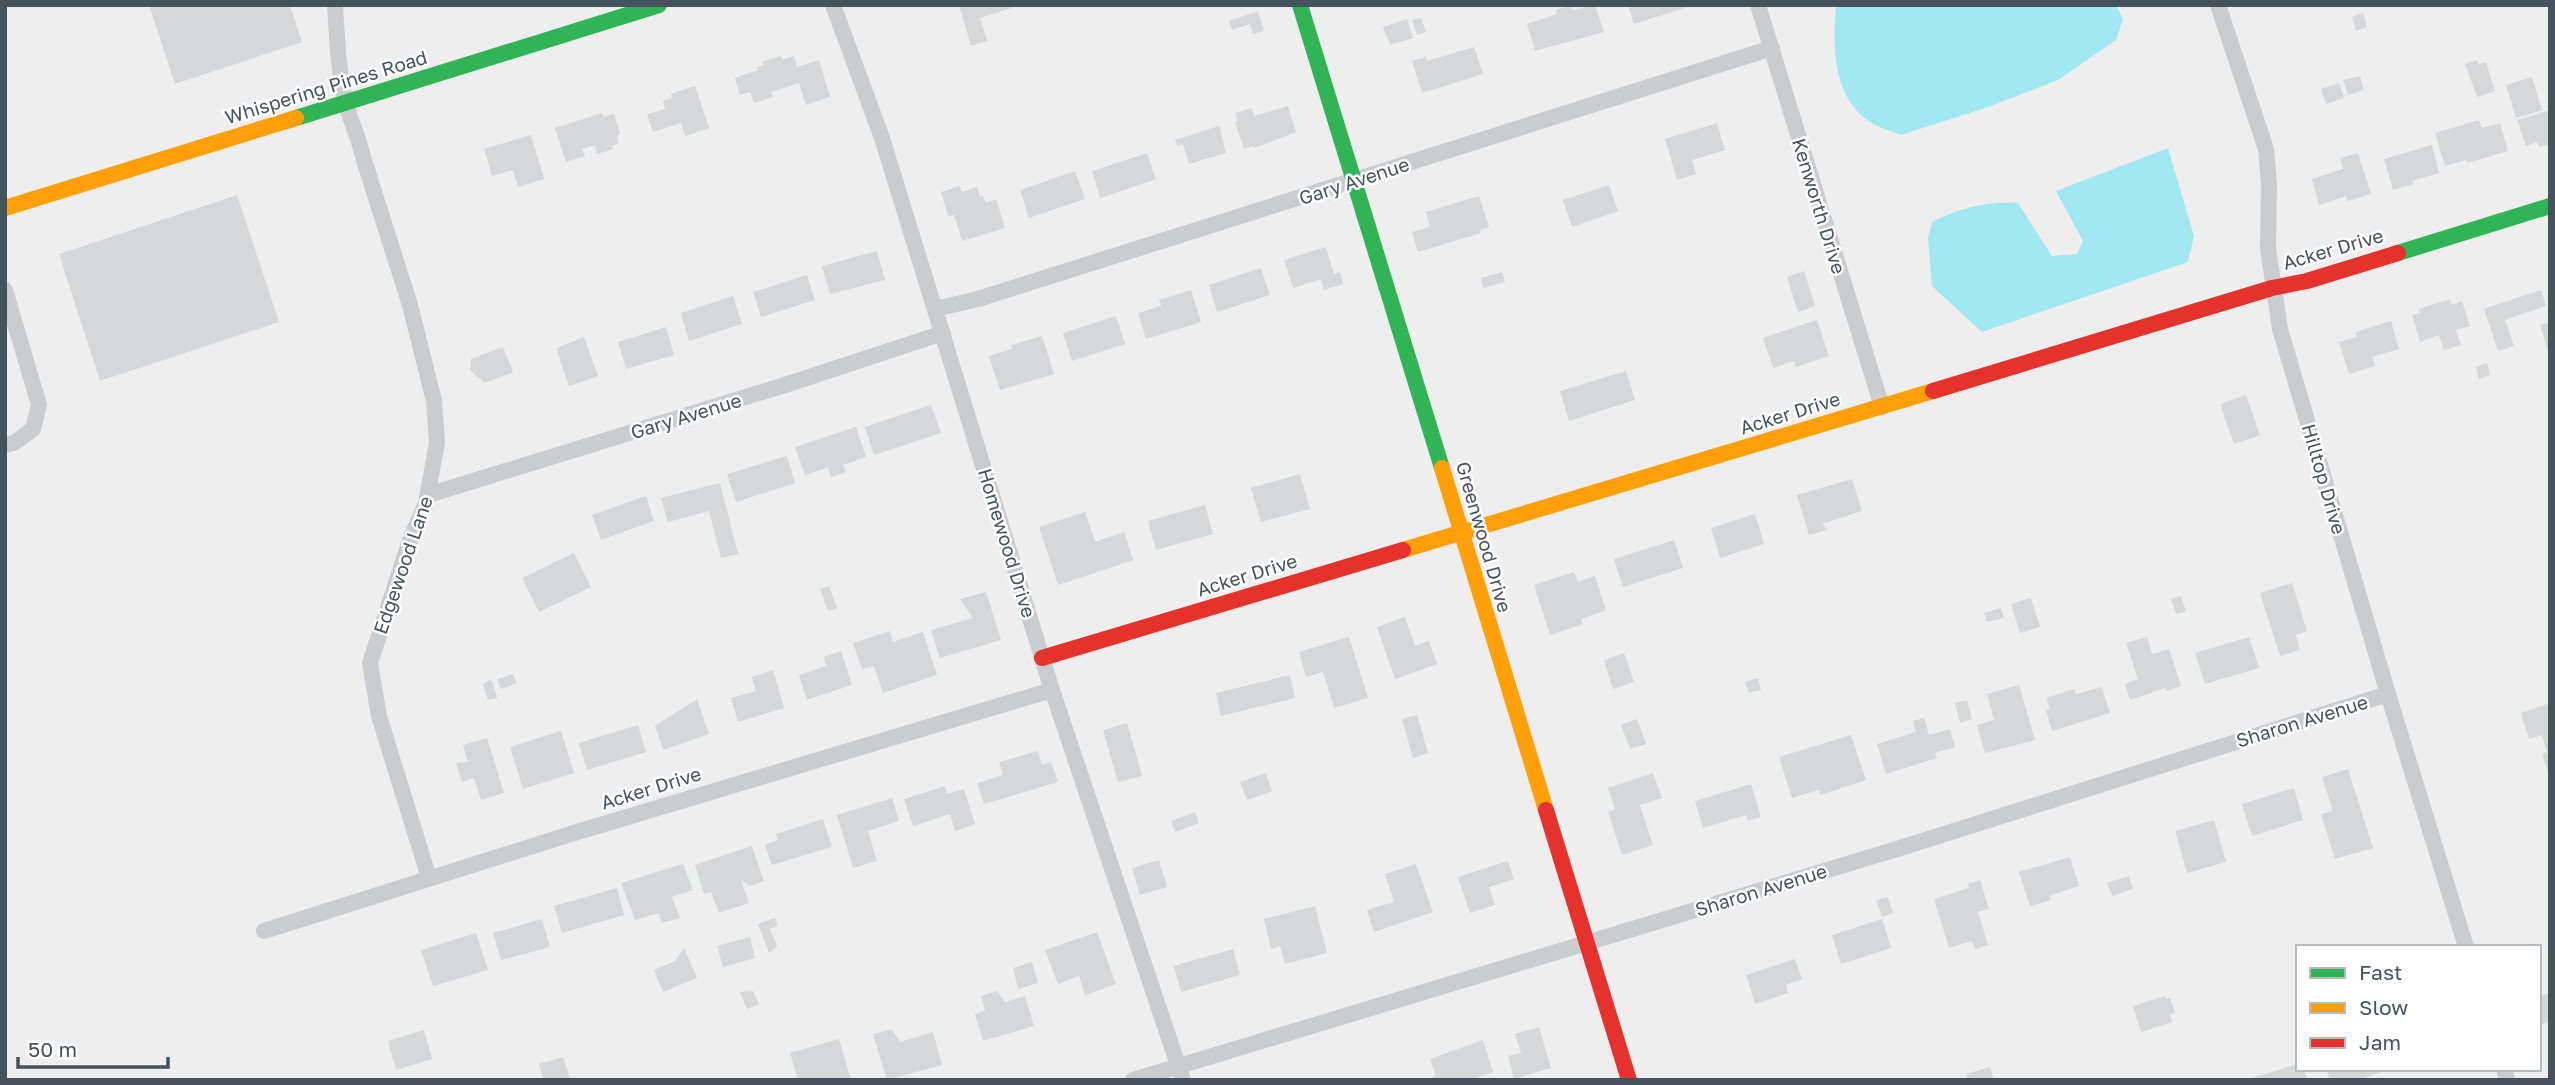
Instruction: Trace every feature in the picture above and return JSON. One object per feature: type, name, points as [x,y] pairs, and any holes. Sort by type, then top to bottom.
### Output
[{"type":"street","name":"Edgewood Lane","points":[[335,5],[340,74],[346,103],[410,305],[430,381],[437,443],[428,495],[410,540],[370,663],[379,716],[429,878]]},
{"type":"street","name":"Whispering Pines Road","points":[[5,208],[659,5]]},
{"type":"street","name":"Homewood Drive","points":[[834,5],[882,138],[1052,690],[1181,1073]]},
{"type":"street","name":"Greenwood Drive","points":[[1300,5],[1629,1080]]},
{"type":"street","name":"Kenworth Drive","points":[[1758,5],[1882,407]]},
{"type":"street","name":"Hilltop Drive","points":[[2218,5],[2266,149],[2269,184],[2268,249],[2280,329],[2465,945]]},
{"type":"street","name":"Gary Avenue","points":[[935,309],[992,295],[1772,48]]},
{"type":"street","name":"Acker Drive","points":[[1042,658],[2550,206]]},
{"type":"street","points":[[5,289],[39,405],[33,429],[14,443],[5,445]]},
{"type":"street","name":"Gary Avenue","points":[[428,495],[785,385],[943,333]]},
{"type":"street","name":"Acker Drive","points":[[264,931],[429,878],[1052,690]]},
{"type":"street","name":"Sharon Avenue","points":[[1133,1080],[1181,1073],[1586,943],[1884,853],[2388,694]]},
{"type":"water","points":[[1836,5],[2116,5],[2123,19],[2116,40],[2058,80],[1988,107],[1901,135],[1870,122],[1848,99],[1835,53]]},
{"type":"water","points":[[2168,148],[2194,236],[2188,262],[1982,332],[1932,286],[1928,238],[1932,222],[1973,206],[2018,203],[2052,256],[2077,254],[2083,241],[2056,191]]},
{"type":"building","points":[[149,5],[290,5],[302,42],[175,84]]},
{"type":"building","points":[[959,5],[1018,6],[980,18],[987,41],[971,46]]},
{"type":"building","points":[[1570,5],[1573,10],[1595,5],[1604,32],[1535,51],[1527,24],[1557,14],[1556,10]]},
{"type":"building","points":[[1628,5],[1691,5],[1691,6],[1634,24]]},
{"type":"building","points":[[1258,11],[1264,31],[1253,34],[1250,24],[1232,30],[1229,21]]},
{"type":"building","points":[[2363,13],[2367,27],[2356,31],[2352,17]]},
{"type":"building","points":[[1421,18],[1426,32],[1417,35],[1412,20]]},
{"type":"building","points":[[1407,19],[1413,38],[1390,45],[1383,27]]},
{"type":"building","points":[[1474,47],[1483,74],[1422,93],[1412,61],[1426,57],[1427,61]]},
{"type":"building","points":[[781,56],[782,60],[794,56],[797,67],[819,60],[830,97],[806,105],[799,83],[771,92],[773,97],[754,103],[750,92],[740,95],[735,78],[758,70],[757,67],[763,65],[762,62]]},
{"type":"building","points":[[2477,60],[2479,64],[2486,62],[2495,91],[2477,97],[2465,64]]},
{"type":"building","points":[[2360,76],[2364,90],[2348,95],[2343,80]]},
{"type":"building","points":[[2532,77],[2542,110],[2516,118],[2506,85]]},
{"type":"building","points":[[2339,83],[2344,98],[2326,104],[2321,89]]},
{"type":"building","points":[[695,86],[709,128],[685,136],[681,123],[653,132],[647,114],[665,109],[663,101],[672,98],[671,94]]},
{"type":"building","points":[[1288,106],[1296,132],[1254,148],[1244,149],[1235,122],[1238,121],[1235,113],[1252,108],[1254,116]]},
{"type":"building","points":[[2550,110],[2550,144],[2539,147],[2537,142],[2526,146],[2517,120]]},
{"type":"building","points":[[602,113],[604,117],[614,114],[620,134],[617,136],[619,143],[612,146],[613,149],[597,154],[595,145],[582,149],[585,156],[566,162],[555,128]]},
{"type":"building","points":[[2479,120],[2482,128],[2500,123],[2508,151],[2467,163],[2466,160],[2445,166],[2435,133]]},
{"type":"building","points":[[1717,123],[1725,150],[1692,160],[1696,174],[1677,180],[1665,139]]},
{"type":"building","points":[[1219,126],[1226,153],[1189,164],[1183,144],[1177,146],[1175,140]]},
{"type":"building","points":[[531,135],[544,179],[518,187],[513,170],[492,176],[484,149]]},
{"type":"building","points":[[2432,145],[2439,173],[2393,190],[2384,159]]},
{"type":"building","points":[[1147,153],[1156,179],[1100,198],[1092,171]]},
{"type":"building","points":[[2358,153],[2371,194],[2348,201],[2346,196],[2319,205],[2312,179],[2343,169],[2340,158]]},
{"type":"building","points":[[1075,171],[1085,199],[1029,218],[1020,190]]},
{"type":"building","points":[[1609,185],[1618,211],[1572,227],[1563,200]]},
{"type":"building","points":[[960,186],[962,192],[977,187],[980,197],[983,196],[986,203],[996,199],[1005,228],[962,241],[954,215],[948,216],[941,192]]},
{"type":"building","points":[[237,195],[279,322],[100,381],[59,254]]},
{"type":"building","points":[[1479,196],[1489,227],[1480,230],[1481,233],[1418,252],[1412,232],[1430,227],[1426,212]]},
{"type":"building","points":[[1326,247],[1334,274],[1340,272],[1343,284],[1324,290],[1321,279],[1293,288],[1284,260]]},
{"type":"building","points":[[877,251],[885,280],[830,294],[822,266]]},
{"type":"building","points":[[1261,268],[1270,295],[1217,312],[1209,285]]},
{"type":"building","points":[[1804,271],[1815,306],[1798,312],[1787,277]]},
{"type":"building","points":[[1502,272],[1505,282],[1483,288],[1481,278]]},
{"type":"building","points":[[807,275],[815,300],[761,317],[753,292]]},
{"type":"building","points":[[1191,290],[1201,322],[1146,339],[1138,313],[1161,306],[1159,300]]},
{"type":"building","points":[[2541,290],[2546,306],[2505,320],[2514,346],[2498,351],[2484,309]]},
{"type":"building","points":[[733,296],[742,324],[689,341],[681,313]]},
{"type":"building","points":[[2450,299],[2452,305],[2462,301],[2470,326],[2456,330],[2461,345],[2444,350],[2439,335],[2420,342],[2412,315],[2420,313],[2419,309]]},
{"type":"building","points":[[1116,316],[1125,344],[1072,361],[1063,333]]},
{"type":"building","points":[[1817,320],[1829,356],[1796,367],[1794,361],[1773,368],[1763,338]]},
{"type":"building","points":[[2391,321],[2399,349],[2372,357],[2375,366],[2349,374],[2339,342],[2357,337],[2356,332]]},
{"type":"building","points":[[2550,322],[2550,348],[2547,349],[2540,325]]},
{"type":"building","points":[[666,327],[674,355],[626,369],[618,342]]},
{"type":"building","points":[[1042,336],[1054,374],[1000,390],[989,356],[1012,349],[1011,345]]},
{"type":"building","points":[[584,337],[598,376],[569,386],[556,348]]},
{"type":"building","points":[[503,347],[513,372],[485,383],[470,370],[471,359]]},
{"type":"building","points":[[2487,363],[2490,375],[2479,379],[2476,367]]},
{"type":"building","points":[[1626,371],[1635,400],[1569,421],[1560,391]]},
{"type":"building","points":[[2246,395],[2260,435],[2234,444],[2220,404]]},
{"type":"building","points":[[931,405],[941,433],[874,455],[865,427]]},
{"type":"building","points":[[856,427],[866,457],[843,465],[846,472],[831,477],[828,467],[805,475],[795,447]]},
{"type":"building","points":[[787,456],[795,483],[736,502],[727,474]]},
{"type":"building","points":[[1300,474],[1310,509],[1261,522],[1251,488]]},
{"type":"building","points":[[1852,479],[1862,511],[1822,524],[1827,530],[1809,535],[1797,495]]},
{"type":"building","points":[[720,483],[738,554],[721,558],[709,511],[668,522],[661,498]]},
{"type":"building","points":[[646,496],[654,521],[601,540],[592,515]]},
{"type":"building","points":[[1205,505],[1213,534],[1156,550],[1148,521]]},
{"type":"building","points":[[1085,512],[1095,542],[1124,532],[1133,560],[1058,585],[1039,527]]},
{"type":"building","points":[[1755,514],[1764,544],[1720,558],[1711,528]]},
{"type":"building","points":[[1674,540],[1683,568],[1623,587],[1614,559]]},
{"type":"building","points":[[574,553],[591,587],[539,612],[522,578]]},
{"type":"building","points":[[1574,572],[1578,582],[1595,576],[1606,610],[1581,619],[1583,624],[1550,635],[1534,585]]},
{"type":"building","points":[[2292,583],[2307,631],[2296,635],[2300,650],[2280,656],[2260,593]]},
{"type":"building","points":[[829,586],[837,608],[828,611],[820,589]]},
{"type":"building","points":[[986,592],[1001,640],[940,658],[931,630],[973,618],[960,599]]},
{"type":"building","points":[[2181,596],[2186,611],[2176,614],[2171,599]]},
{"type":"building","points":[[2031,598],[2040,627],[2020,633],[2011,604]]},
{"type":"building","points":[[2001,608],[2004,618],[1987,622],[1984,613]]},
{"type":"building","points":[[1405,617],[1415,646],[1429,641],[1437,664],[1395,679],[1377,627]]},
{"type":"building","points":[[890,631],[893,642],[923,632],[937,675],[883,693],[874,666],[862,669],[853,643]]},
{"type":"building","points":[[1349,637],[1368,698],[1334,708],[1323,672],[1306,677],[1299,652]]},
{"type":"building","points":[[2147,637],[2152,654],[2169,649],[2181,686],[2166,691],[2165,688],[2130,700],[2125,684],[2138,679],[2126,643]]},
{"type":"building","points":[[2249,637],[2259,668],[2205,684],[2195,653]]},
{"type":"building","points":[[841,651],[852,685],[807,700],[799,675],[826,666],[824,657]]},
{"type":"building","points":[[1624,653],[1634,682],[1613,689],[1604,660]]},
{"type":"building","points":[[773,670],[784,708],[738,722],[731,698],[756,691],[752,677]]},
{"type":"building","points":[[513,674],[517,683],[501,689],[497,679]]},
{"type":"building","points":[[1290,675],[1295,698],[1221,716],[1216,693]]},
{"type":"building","points":[[1758,678],[1761,690],[1749,693],[1745,682]]},
{"type":"building","points":[[492,681],[497,698],[488,700],[483,684]]},
{"type":"building","points":[[2019,685],[2035,740],[1985,753],[1977,725],[1994,720],[1987,694]]},
{"type":"building","points":[[2102,687],[2110,713],[2052,731],[2046,710],[2050,709],[2046,698],[2074,689],[2076,694]]},
{"type":"building","points":[[697,699],[709,734],[663,750],[655,726]]},
{"type":"building","points":[[1967,700],[1972,719],[1960,723],[1955,703]]},
{"type":"building","points":[[2550,703],[2549,775],[2542,754],[2547,752],[2542,735],[2529,739],[2521,713]]},
{"type":"building","points":[[1417,715],[1428,753],[1413,758],[1402,719]]},
{"type":"building","points":[[1924,718],[1929,735],[1950,729],[1955,747],[1935,753],[1937,758],[1886,774],[1877,744],[1916,732],[1913,721]]},
{"type":"building","points":[[1637,719],[1646,744],[1630,749],[1621,725]]},
{"type":"building","points":[[1127,723],[1142,776],[1118,782],[1103,730]]},
{"type":"building","points":[[638,725],[646,752],[587,770],[579,743]]},
{"type":"building","points":[[561,731],[574,773],[523,789],[510,747]]},
{"type":"building","points":[[1851,735],[1866,780],[1820,795],[1819,790],[1792,798],[1779,757]]},
{"type":"building","points":[[487,738],[504,793],[481,800],[474,778],[462,782],[456,763],[468,762],[463,745]]},
{"type":"building","points":[[1038,751],[1042,765],[1051,762],[1058,782],[984,804],[977,783],[1003,775],[999,762]]},
{"type":"building","points":[[2348,769],[2373,848],[2335,859],[2321,814],[2333,811],[2322,777]]},
{"type":"building","points":[[1266,773],[1272,791],[1247,800],[1240,782]]},
{"type":"building","points":[[1653,773],[1662,798],[1640,805],[1653,845],[1622,855],[1608,812],[1615,809],[1608,788]]},
{"type":"building","points":[[1751,784],[1761,817],[1748,821],[1746,815],[1703,828],[1695,801]]},
{"type":"building","points":[[945,786],[947,794],[964,789],[975,824],[955,831],[950,814],[913,826],[904,799]]},
{"type":"building","points":[[2294,788],[2303,820],[2252,836],[2242,804]]},
{"type":"building","points":[[892,798],[899,821],[868,831],[877,861],[853,868],[837,815]]},
{"type":"building","points":[[1195,812],[1199,823],[1175,832],[1171,821]]},
{"type":"building","points":[[823,819],[832,847],[772,865],[765,845],[778,840],[776,834]]},
{"type":"building","points":[[2214,820],[2226,862],[2187,873],[2175,831]]},
{"type":"building","points":[[752,846],[764,881],[750,886],[741,880],[749,903],[719,913],[711,892],[704,894],[695,865]]},
{"type":"building","points":[[2070,857],[2079,886],[2049,896],[2051,900],[2030,906],[2019,872]]},
{"type":"building","points":[[1159,860],[1167,887],[1140,895],[1132,868]]},
{"type":"building","points":[[1508,861],[1514,879],[1489,887],[1495,905],[1470,913],[1458,877]]},
{"type":"building","points":[[683,864],[693,890],[672,897],[680,918],[662,923],[659,913],[635,920],[621,883]]},
{"type":"building","points":[[1416,864],[1433,912],[1374,932],[1367,910],[1394,902],[1385,874]]},
{"type":"building","points":[[2129,876],[2133,889],[2112,896],[2107,883]]},
{"type":"building","points":[[1980,880],[1989,909],[1978,912],[1988,945],[1975,949],[1972,941],[1949,948],[1934,899],[1969,888],[1968,884]]},
{"type":"building","points":[[617,888],[624,915],[562,933],[554,906]]},
{"type":"building","points":[[1888,897],[1893,913],[1882,917],[1876,900]]},
{"type":"building","points":[[1315,906],[1327,953],[1285,964],[1280,946],[1271,949],[1264,919]]},
{"type":"building","points":[[775,918],[778,926],[770,929],[777,946],[769,953],[758,924]]},
{"type":"building","points":[[542,919],[550,947],[501,960],[493,933]]},
{"type":"building","points":[[1882,919],[1891,948],[1841,964],[1832,935]]},
{"type":"building","points":[[1097,932],[1116,984],[1085,995],[1079,976],[1058,984],[1045,950]]},
{"type":"building","points":[[476,933],[488,970],[433,986],[421,950]]},
{"type":"building","points":[[750,937],[755,958],[723,967],[717,946]]},
{"type":"building","points":[[684,948],[697,978],[663,992],[654,970],[675,961]]},
{"type":"building","points":[[1233,949],[1240,975],[1181,992],[1174,966]]},
{"type":"building","points":[[1795,959],[1802,979],[1786,985],[1788,993],[1755,1004],[1746,975]]},
{"type":"building","points":[[1032,962],[1038,983],[1018,989],[1013,968]]},
{"type":"building","points":[[753,991],[759,1004],[747,1009],[740,992]]},
{"type":"building","points":[[997,991],[1005,1002],[1025,996],[1034,1026],[983,1041],[975,1014],[985,1011],[981,996]]},
{"type":"building","points":[[2550,993],[2550,1022],[2541,1024],[2541,995]]},
{"type":"building","points":[[2165,996],[2166,999],[2170,998],[2175,1013],[2170,1014],[2172,1022],[2141,1032],[2133,1006]]},
{"type":"building","points":[[1539,1027],[1551,1068],[1514,1079],[1508,1056],[1521,1053],[1515,1034]]},
{"type":"building","points":[[892,1029],[900,1042],[933,1032],[942,1065],[887,1080],[873,1034]]},
{"type":"building","points":[[424,1030],[432,1059],[396,1070],[388,1041]]},
{"type":"building","points":[[839,1039],[851,1080],[798,1080],[790,1053]]},
{"type":"building","points":[[1483,1040],[1493,1072],[1470,1080],[1426,1080],[1436,1076],[1430,1059]]},
{"type":"building","points":[[563,1057],[570,1079],[543,1080],[539,1064]]},
{"type":"building","points":[[2296,1065],[2296,1071],[2305,1071],[2307,1080],[2245,1080]]},
{"type":"building","points":[[1990,1067],[1994,1080],[1968,1080],[1966,1074]]},
{"type":"building","points":[[2327,1071],[2381,1072],[2359,1080],[2330,1080]]},
{"type":"traffic: fast","points":[[296,118],[659,5]]},
{"type":"traffic: fast","points":[[1300,5],[1442,468]]},
{"type":"traffic: fast","points":[[2398,253],[2550,206]]},
{"type":"traffic: slow","points":[[5,208],[296,118]]},
{"type":"traffic: slow","points":[[1403,550],[1933,391]]},
{"type":"traffic: slow","points":[[1442,468],[1546,810]]},
{"type":"traffic: jam","points":[[1933,391],[2272,288],[2307,281],[2398,253]]},
{"type":"traffic: jam","points":[[1042,658],[1403,550]]},
{"type":"traffic: jam","points":[[1546,810],[1629,1080]]}]
